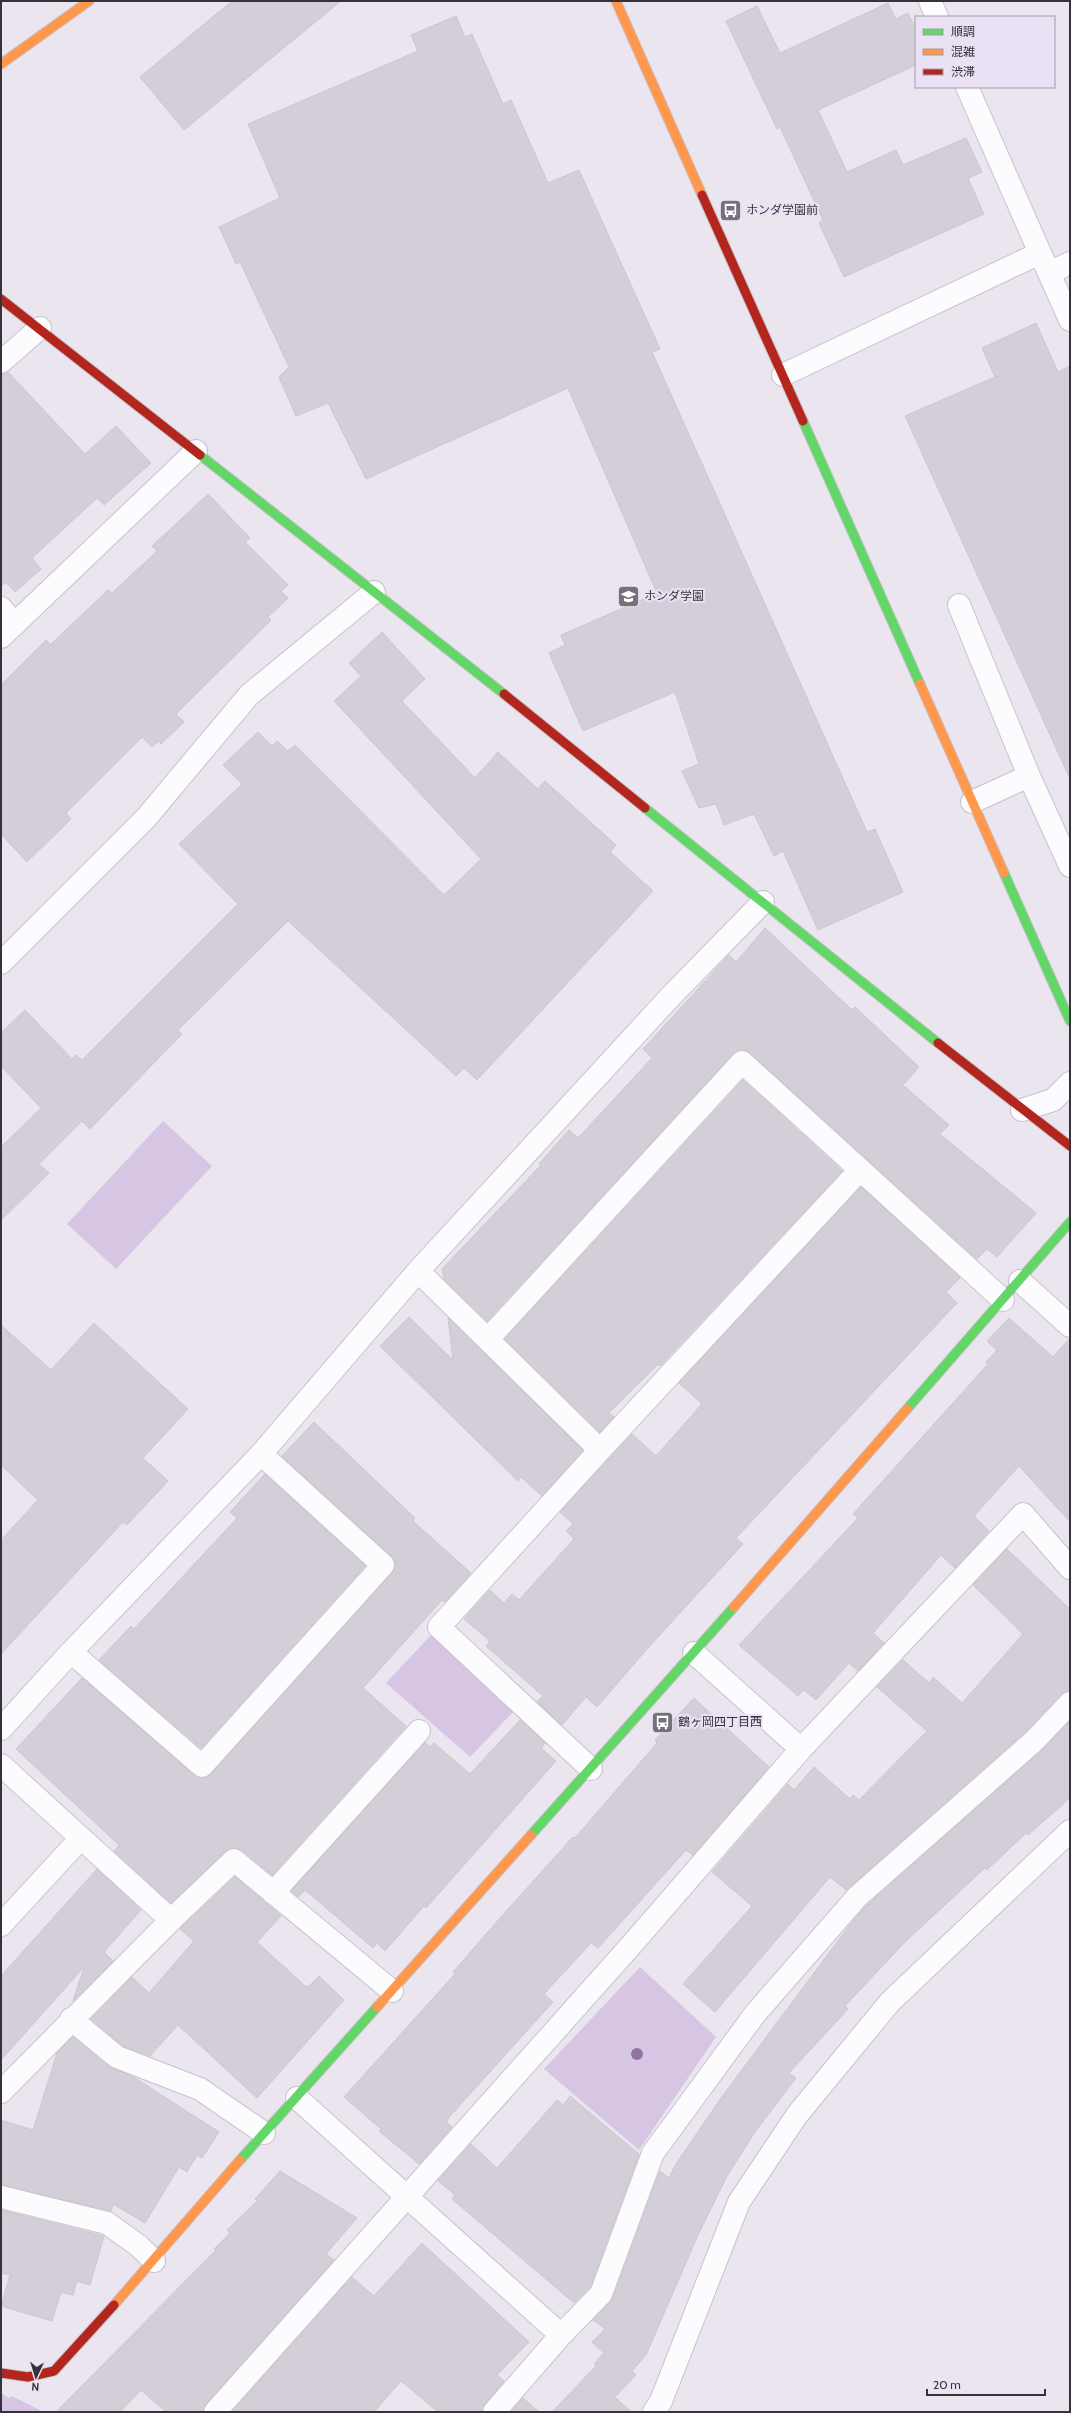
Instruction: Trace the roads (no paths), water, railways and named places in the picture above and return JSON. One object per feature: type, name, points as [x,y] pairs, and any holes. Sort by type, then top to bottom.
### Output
[{"type":"street","points":[[1,64],[89,1]]},
{"type":"street","points":[[616,1],[1070,1021]]},
{"type":"street","points":[[930,1],[937,16]]},
{"type":"street","points":[[967,88],[1070,320]]},
{"type":"street","points":[[783,375],[1040,253]]},
{"type":"street","points":[[1049,273],[1070,263]]},
{"type":"street","points":[[1,299],[40,328],[374,592],[1022,1110],[1070,1146]]},
{"type":"street","points":[[1,362],[40,328]]},
{"type":"street","points":[[1,608],[8,630],[196,451]]},
{"type":"street","points":[[1,963],[146,818],[191,762],[249,696],[374,592]]},
{"type":"street","points":[[959,605],[1028,776],[1070,866]]},
{"type":"street","points":[[972,802],[1028,776]]},
{"type":"street","points":[[1,1729],[71,1652],[261,1454],[418,1271],[670,996],[763,902]]},
{"type":"street","points":[[488,1339],[742,1062],[1003,1300]]},
{"type":"street","points":[[1022,1110],[1053,1100],[1070,1083]]},
{"type":"street","points":[[591,1769],[439,1627],[600,1450],[860,1170]]},
{"type":"street","points":[[1,2373],[26,2378],[41,2377],[54,2371],[154,2261],[264,2133],[297,2098],[694,1653],[1070,1222]]},
{"type":"street","points":[[418,1271],[600,1450]]},
{"type":"street","points":[[1020,1281],[1070,1326]]},
{"type":"street","points":[[71,1652],[202,1766],[383,1565],[261,1454]]},
{"type":"street","points":[[215,2412],[634,1942],[801,1749],[1023,1514],[1070,1568]]},
{"type":"street","points":[[694,1653],[801,1749]]},
{"type":"street","points":[[494,2412],[561,2335],[601,2294],[653,2153],[755,2014],[857,1897],[1034,1741],[1070,1703]]},
{"type":"street","points":[[273,1893],[419,1731]]},
{"type":"street","points":[[1,1765],[171,1920]]},
{"type":"street","points":[[654,2412],[661,2401],[739,2202],[798,2115],[890,2002],[1070,1831]]},
{"type":"street","points":[[1,1925],[81,1838]]},
{"type":"street","points":[[1,2092],[71,2019],[234,1860],[392,1991]]},
{"type":"street","points":[[71,2019],[117,2057],[200,2089],[264,2133]]},
{"type":"street","points":[[297,2098],[561,2335]]},
{"type":"street","points":[[1,2197],[107,2223],[140,2246],[154,2261]]},
{"type":"place","name":"ホンダ学園前","points":[[731,210]]},
{"type":"place","name":"ホンダ学園","points":[[628,596]]},
{"type":"place","name":"鶴ヶ岡四丁目西","points":[[662,1722]]}]
